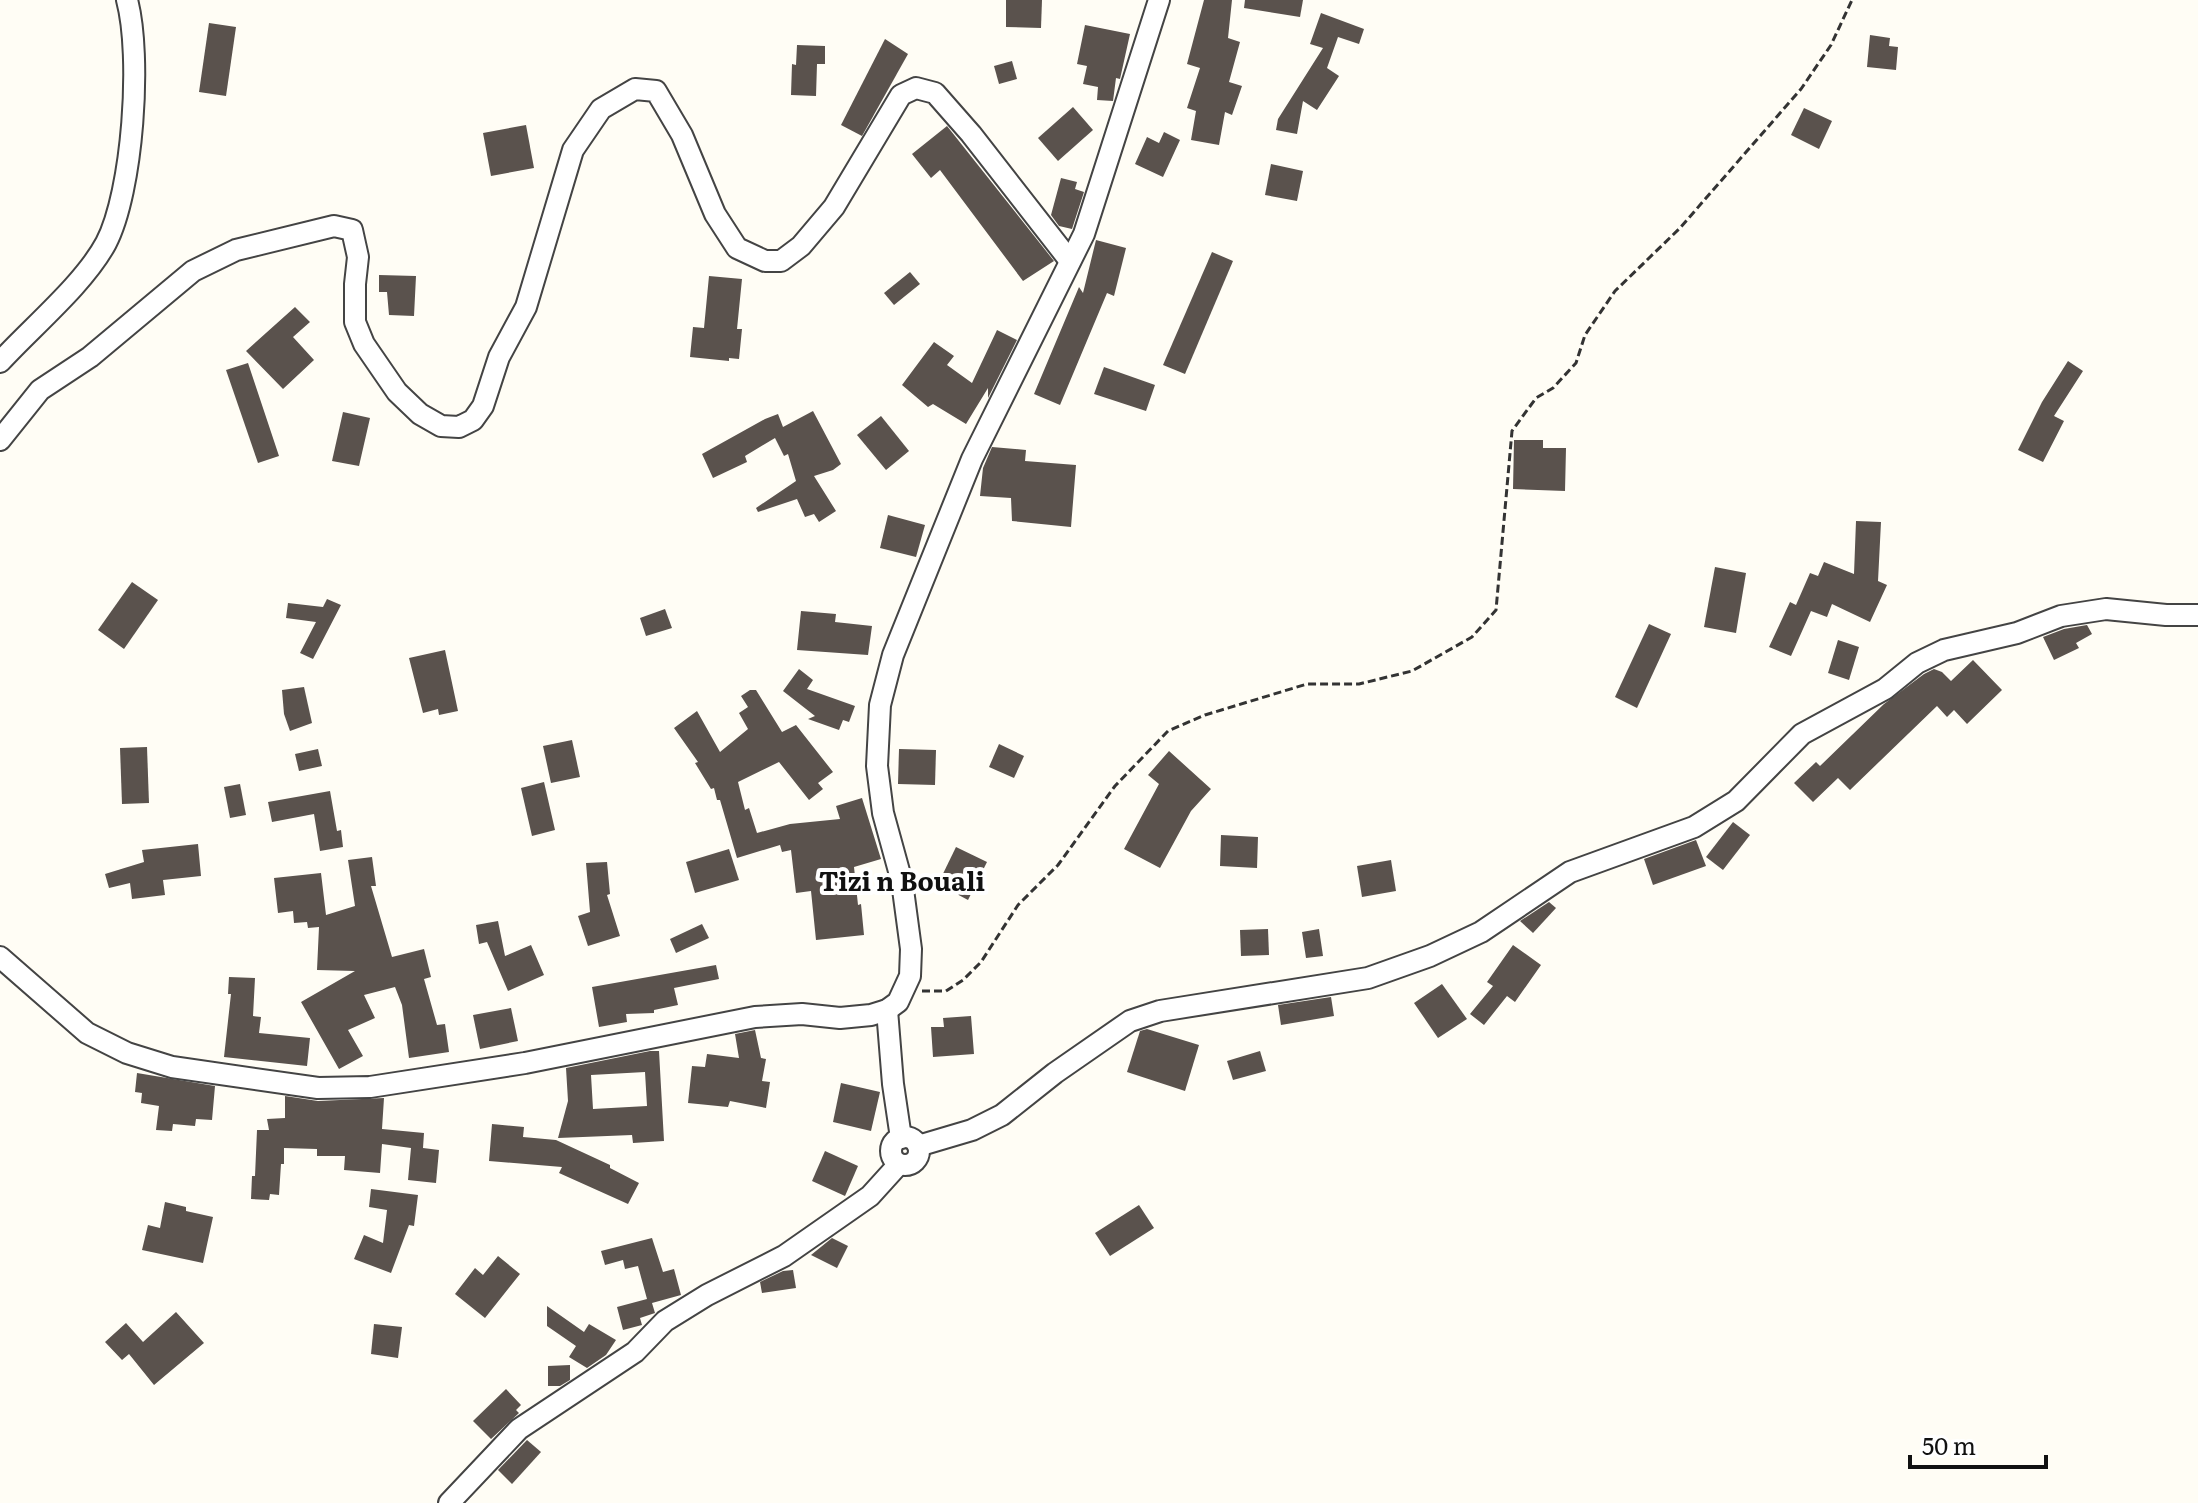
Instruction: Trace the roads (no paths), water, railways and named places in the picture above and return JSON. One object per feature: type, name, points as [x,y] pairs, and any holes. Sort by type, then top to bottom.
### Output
[{"type":"street","points":[[0,362],[88,269],[106,243],[118,214],[131,138],[134,96],[133,23],[127,0]]},
{"type":"street","points":[[0,957],[87,1033],[127,1053],[172,1067],[318,1088],[370,1087],[525,1063],[755,1017],[802,1014],[840,1018],[871,1015],[887,1010],[898,1002],[910,976],[911,949],[902,882],[883,813],[877,766],[880,705],[893,655],[972,459],[1084,234],[1159,0]]},
{"type":"street","points":[[0,440],[40,390],[90,357],[193,271],[236,250],[334,226],[352,230],[358,257],[355,322],[364,344],[397,392],[420,414],[441,426],[459,427],[473,420],[483,406],[499,357],[526,307],[573,150],[601,109],[635,89],[656,91],[682,135],[715,214],[737,248],[765,261],[781,261],[801,246],[834,207],[901,95],[916,88],[935,93],[1070,261]]},
{"type":"street","points":[[449,1503],[519,1429],[635,1352],[665,1321],[707,1295],[784,1256],[870,1196],[899,1164],[893,1160],[891,1147],[972,1130],[1002,1115],[1055,1073],[1130,1021],[1160,1011],[1368,978],[1430,956],[1469,938],[1570,872],[1694,827],[1736,801],[1802,734],[1885,689],[1917,663],[1944,650],[2017,633],[2061,616],[2091,611],[2106,609],[2198,615]]},
{"type":"street","points":[[887,1010],[893,1084],[910,1142]]},
{"type":"district","name":"Tizi n Bouali","points":[[902,882]]}]
